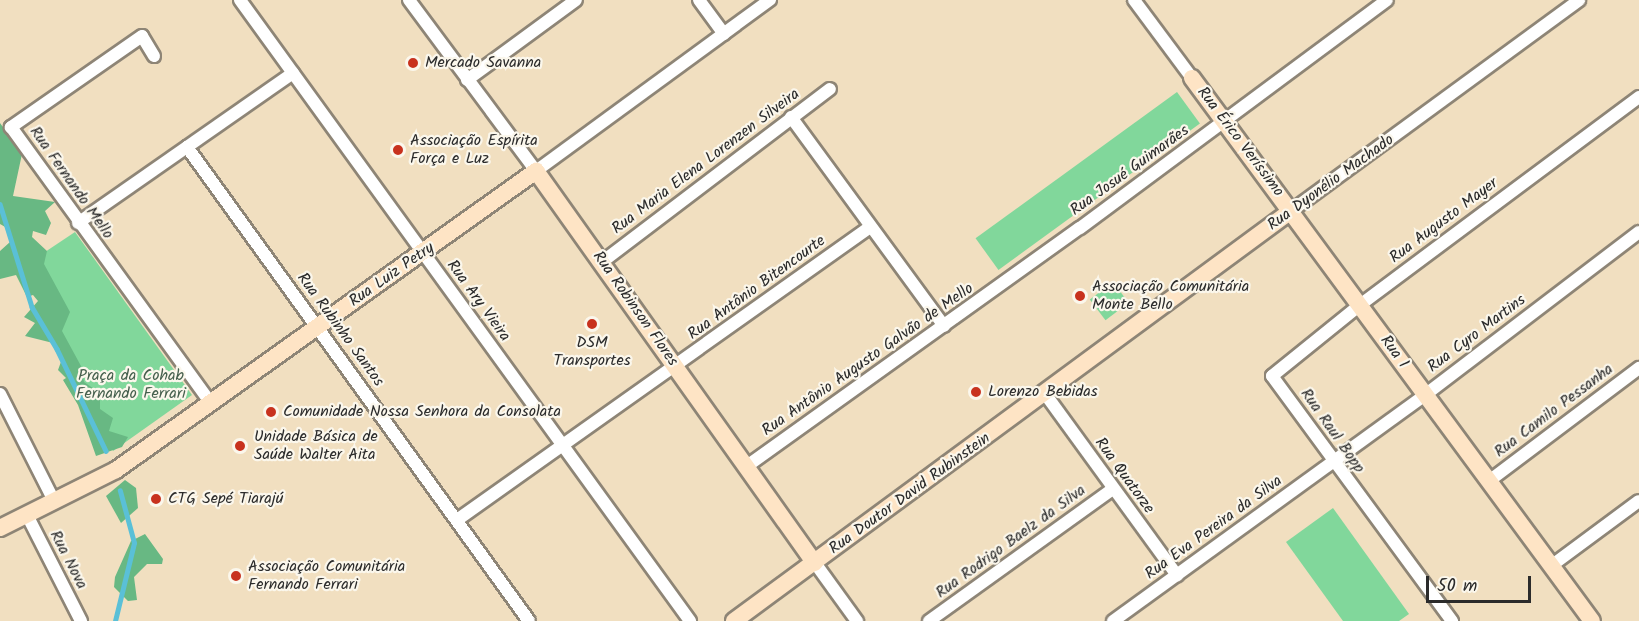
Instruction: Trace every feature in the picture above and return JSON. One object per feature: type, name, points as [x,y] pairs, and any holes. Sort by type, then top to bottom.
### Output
[{"type":"street","name":"Rua Ary Vieira","points":[[240,0],[690,621]]},
{"type":"street","name":"Rua Robinson Flores","points":[[409,0],[602,262],[857,621]]},
{"type":"street","points":[[467,80],[576,0]]},
{"type":"street","points":[[699,0],[724,34]]},
{"type":"street","name":"Rua Luiz Petry","points":[[0,528],[116,470],[423,253],[770,0]]},
{"type":"street","points":[[1134,0],[1192,78]]},
{"type":"street","name":"Rua Josué Guimarães","points":[[1007,281],[1387,0]]},
{"type":"street","name":"Rua Dyonélio Machado","points":[[1084,367],[1579,0]]},
{"type":"street","name":"Rua Fernando Mello","points":[[154,56],[141,36],[11,127],[78,223],[211,403]]},
{"type":"street","points":[[78,223],[293,73]]},
{"type":"street","name":"Rua Érico Veríssimo","points":[[1192,78],[1330,265]]},
{"type":"street","name":"Rua Maria Elena Lorenzen Silveira","points":[[602,262],[830,89]]},
{"type":"street","name":"Rua Augusto Mayer","points":[[1272,376],[1360,305],[1639,97]]},
{"type":"street","points":[[791,117],[944,326]]},
{"type":"street","name":"Rua Rubinho Santos","points":[[187,147],[529,621]]},
{"type":"street","name":"Rua Antônio Bitencourte","points":[[457,520],[870,227]]},
{"type":"street","name":"Rua Cyro Martins","points":[[1334,461],[1425,395],[1639,232]]},
{"type":"street","name":"Rua 1","points":[[1330,265],[1592,621]]},
{"type":"street","name":"Rua Antônio Augusto Galvão de Mello","points":[[747,466],[1007,281]]},
{"type":"street","name":"Rua Doutor David Rubinstein","points":[[734,621],[1084,367]]},
{"type":"street","name":"Rua Camilo Pessanha","points":[[1489,481],[1639,368]]},
{"type":"street","name":"Rua Raul Bopp","points":[[1272,376],[1364,505],[1452,621]]},
{"type":"street","points":[[0,394],[54,501]]},
{"type":"street","name":"Rua Quatorze","points":[[1046,396],[1177,576]]},
{"type":"street","name":"Rua Eva Pereira da Silva","points":[[1113,621],[1334,461]]},
{"type":"street","name":"Rua Rodrigo Baelz da Silva","points":[[929,621],[1113,489]]},
{"type":"street","points":[[1551,566],[1639,501]]},
{"type":"street","name":"Rua Nova","points":[[27,514],[81,621]]},
{"type":"green space","points":[[1177,92],[1200,124],[998,270],[976,238]]},
{"type":"green space","points":[[0,123],[22,154],[13,196],[55,202],[45,211],[51,223],[46,235],[33,231],[32,237],[47,251],[44,264],[70,312],[62,331],[81,366],[84,382],[100,393],[100,409],[113,418],[109,431],[128,437],[122,447],[96,456],[78,405],[63,380],[66,378],[58,370],[62,359],[53,343],[25,336],[35,323],[24,317],[38,301],[33,295],[27,297],[16,275],[0,279],[0,251],[10,242],[7,228],[0,224]]},
{"type":"green space","name":"Praça da Cohab Fernando Ferrari","points":[[75,232],[192,395],[113,451],[30,262]]},
{"type":"green space","points":[[1113,282],[1129,303],[1105,320],[1090,299]]},
{"type":"green space","points":[[125,480],[136,488],[138,508],[121,523],[106,496]]},
{"type":"green space","points":[[1333,508],[1409,614],[1399,621],[1343,621],[1286,542]]},
{"type":"green space","points":[[145,534],[163,559],[162,564],[147,564],[134,577],[137,600],[128,601],[114,587],[115,577],[131,541]]},
{"type":"waterway","points":[[0,204],[32,307],[57,349],[106,451]]},
{"type":"waterway","points":[[115,621],[134,543],[120,491]]},
{"type":"place","name":"Mercado Savanna","points":[[413,63]]},
{"type":"place","name":"Associação Espírita Força e Luz","points":[[398,150]]},
{"type":"place","name":"Associação Comunitária Monte Bello","points":[[1080,296]]},
{"type":"place","name":"DSM Transportes","points":[[592,324]]},
{"type":"place","name":"Lorenzo Bebidas","points":[[976,392]]},
{"type":"place","name":"Comunidade Nossa Senhora da Consolata","points":[[271,412]]},
{"type":"place","name":"Unidade Básica de Saúde Walter Aita","points":[[240,446]]},
{"type":"place","name":"CTG Sepé Tiarajú","points":[[156,499]]},
{"type":"place","name":"Associação Comunitária Fernando Ferrari","points":[[236,576]]}]
